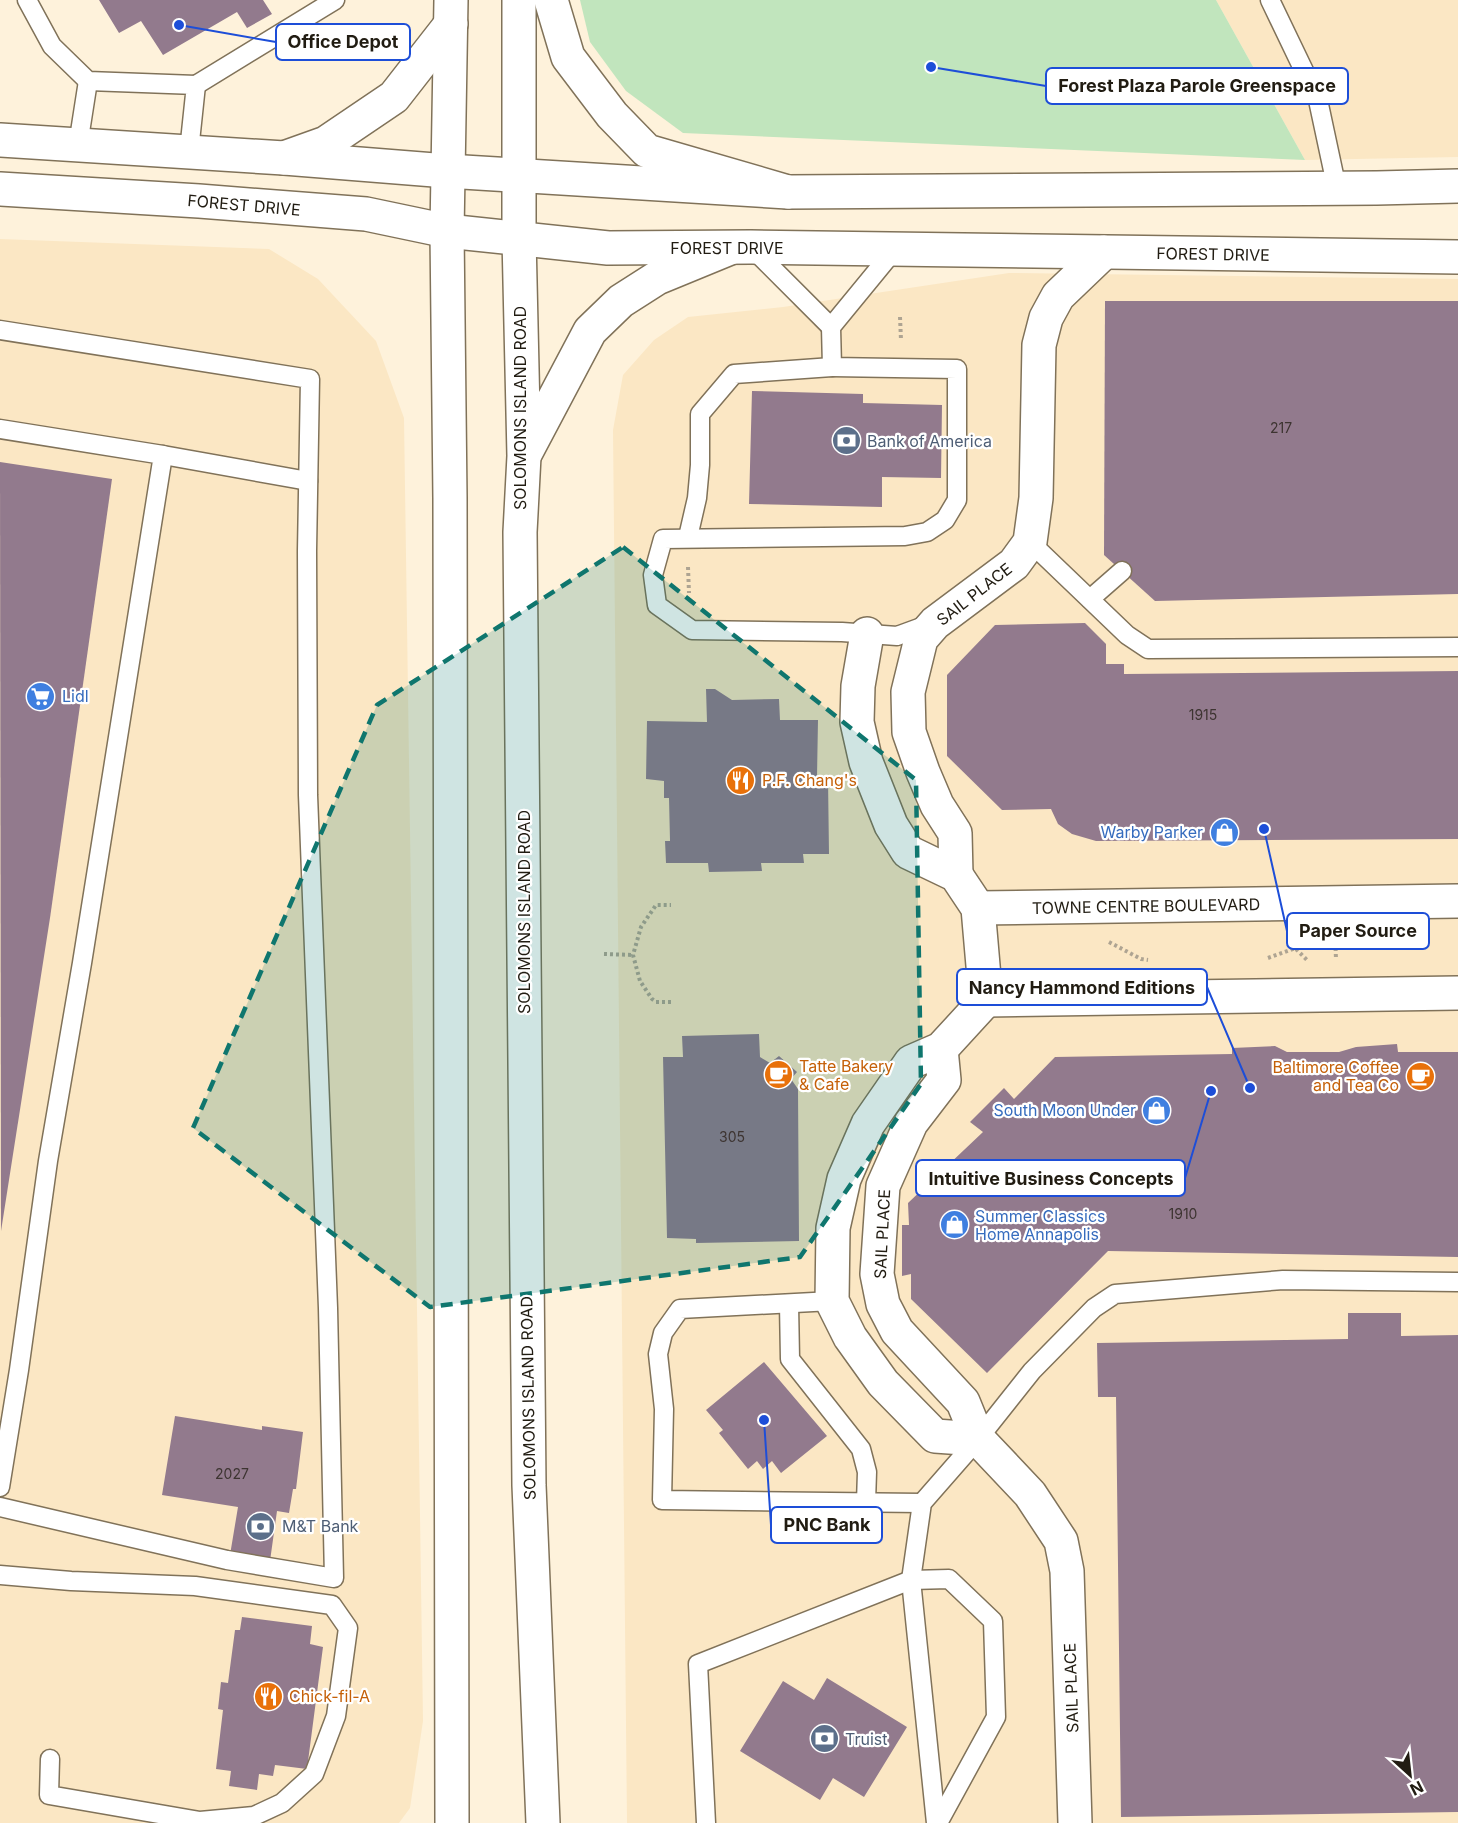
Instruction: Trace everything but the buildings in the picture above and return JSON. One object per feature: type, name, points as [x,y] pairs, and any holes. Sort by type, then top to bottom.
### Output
[{"type":"main road","name":"SOLOMONS ISLAND ROAD","points":[[519,0],[519,238],[524,456],[520,544],[528,1485],[543,1823]]},
{"type":"main road","points":[[551,0],[568,57],[612,115],[647,151],[788,192]]},
{"type":"main road","points":[[284,158],[326,143],[394,97],[451,12]]},
{"type":"main road","points":[[451,12],[447,231],[450,498],[452,1823]]},
{"type":"main road","points":[[0,140],[788,192],[1337,189],[1458,186]]},
{"type":"main road","name":"FOREST DRIVE","points":[[0,189],[366,214],[447,231],[608,248],[740,247],[1458,257]]},
{"type":"main road","points":[[524,456],[590,331],[621,301],[657,278],[740,247]]},
{"type":"main road","name":"SAIL PLACE","points":[[956,875],[956,833],[937,805],[909,732],[908,692],[921,639],[935,623],[1014,564],[1030,542],[1036,498],[1039,345],[1046,318],[1058,296],[1104,252]]},
{"type":"main road","points":[[867,634],[858,686],[857,722],[866,762],[891,825],[908,852],[956,875],[978,908],[986,1000]]},
{"type":"main road","name":"TOWNE CENTRE BOULEVARD","points":[[978,908],[1458,901]]},
{"type":"main road","points":[[978,1439],[935,1436],[883,1383],[850,1336],[832,1301],[833,1228],[844,1179],[868,1124],[911,1062],[941,1049],[986,1000],[1458,993]]},
{"type":"main road","name":"SAIL PLACE","points":[[941,1049],[944,1080],[910,1123],[884,1186],[877,1274],[883,1304],[897,1331],[963,1402],[978,1439],[1030,1494],[1061,1540],[1067,1571],[1075,1823]]},
{"type":"main road","points":[[430,1823],[452,1746]]},
{"type":"lane","points":[[27,0],[52,46],[88,81],[196,86],[335,0]]},
{"type":"lane","points":[[1270,0],[1318,100],[1337,189]]},
{"type":"lane","points":[[78,145],[88,81]]},
{"type":"lane","points":[[189,151],[196,86]]},
{"type":"lane","points":[[740,247],[831,327]]},
{"type":"lane","points":[[832,367],[831,327],[895,249]]},
{"type":"lane","points":[[0,330],[310,379],[308,795],[328,1308],[334,1578],[227,1560],[0,1507]]},
{"type":"lane","points":[[688,537],[697,498],[700,465],[700,414],[734,374],[832,367],[957,369],[957,500],[945,520],[927,532],[905,536],[663,539],[653,575],[657,605],[692,630],[897,636],[935,623]]},
{"type":"lane","points":[[0,429],[163,455],[308,482]]},
{"type":"lane","points":[[0,1487],[48,1161],[84,952],[163,455]]},
{"type":"lane","points":[[1030,542],[1126,635],[1148,649],[1458,647]]},
{"type":"lane","points":[[1090,599],[1122,571]]},
{"type":"lane","points":[[937,1823],[911,1580],[922,1503],[978,1439],[1032,1371],[1094,1308],[1115,1294],[1283,1280],[1458,1282]]},
{"type":"lane","points":[[832,1301],[680,1309],[663,1333],[658,1354],[664,1409],[662,1500],[922,1503]]},
{"type":"lane","points":[[789,1304],[790,1359],[861,1449],[867,1472],[866,1502]]},
{"type":"lane","points":[[0,1575],[71,1581],[195,1586],[332,1605],[348,1628],[336,1716],[314,1774],[282,1803],[254,1816],[200,1821],[49,1795],[50,1759]]},
{"type":"lane","points":[[706,1823],[698,1664],[911,1580],[949,1579],[993,1621],[996,1718],[937,1823]]},
{"type":"path","points":[[900,317],[901,349]]},
{"type":"path","points":[[688,566],[689,595]]},
{"type":"path","points":[[671,905],[656,905],[640,927],[633,955],[640,981],[648,994],[656,1002],[671,1002]]},
{"type":"path","points":[[1265,960],[1296,948],[1306,929]]},
{"type":"path","points":[[1335,929],[1336,968]]},
{"type":"path","points":[[1104,940],[1141,959],[1151,960]]},
{"type":"path","points":[[1296,948],[1314,968]]},
{"type":"path","points":[[604,954],[633,955]]},
{"type":"highlighted area","points":[[623,547],[916,780],[921,1084],[800,1257],[430,1307],[193,1128],[377,705]]},
{"type":"shaded area","points":[[1216,0],[1458,0],[1458,157],[1305,160]]},
{"type":"shaded area","points":[[0,239],[269,249],[318,279],[376,341],[404,418],[423,1721],[410,1808],[399,1823],[0,1823]]},
{"type":"shaded area","points":[[1009,273],[1458,279],[1458,1823],[627,1823],[613,430],[623,375],[654,340],[688,317],[783,307]]},
{"type":"green space","points":[[580,0],[1216,0],[1305,160],[683,133],[626,91],[590,42]]},
{"type":"place","name":"Office Depot","points":[[179,25]]},
{"type":"place","name":"Forest Plaza Parole Greenspace","points":[[931,67]]},
{"type":"place","name":"Bank of America","points":[[846,441]]},
{"type":"place","name":"Lidl","points":[[41,696]]},
{"type":"place","name":"P.F. Chang's","points":[[741,780]]},
{"type":"place","name":"Paper Source","points":[[1264,829]]},
{"type":"place","name":"Warby Parker","points":[[1224,832]]},
{"type":"place","name":"Tatte Bakery & Cafe","points":[[778,1075]]},
{"type":"place","name":"Baltimore Coffee and Tea Co","points":[[1420,1076]]},
{"type":"place","name":"Nancy Hammond Editions","points":[[1250,1088]]},
{"type":"place","name":"Intuitive Business Concepts","points":[[1211,1091]]},
{"type":"place","name":"South Moon Under","points":[[1157,1110]]},
{"type":"place","name":"Summer Classics Home Annapolis","points":[[954,1225]]},
{"type":"place","name":"PNC Bank","points":[[764,1420]]},
{"type":"place","name":"M&T Bank","points":[[261,1526]]},
{"type":"place","name":"Chick-fil-A","points":[[268,1696]]},
{"type":"place","name":"Truist","points":[[824,1739]]}]
